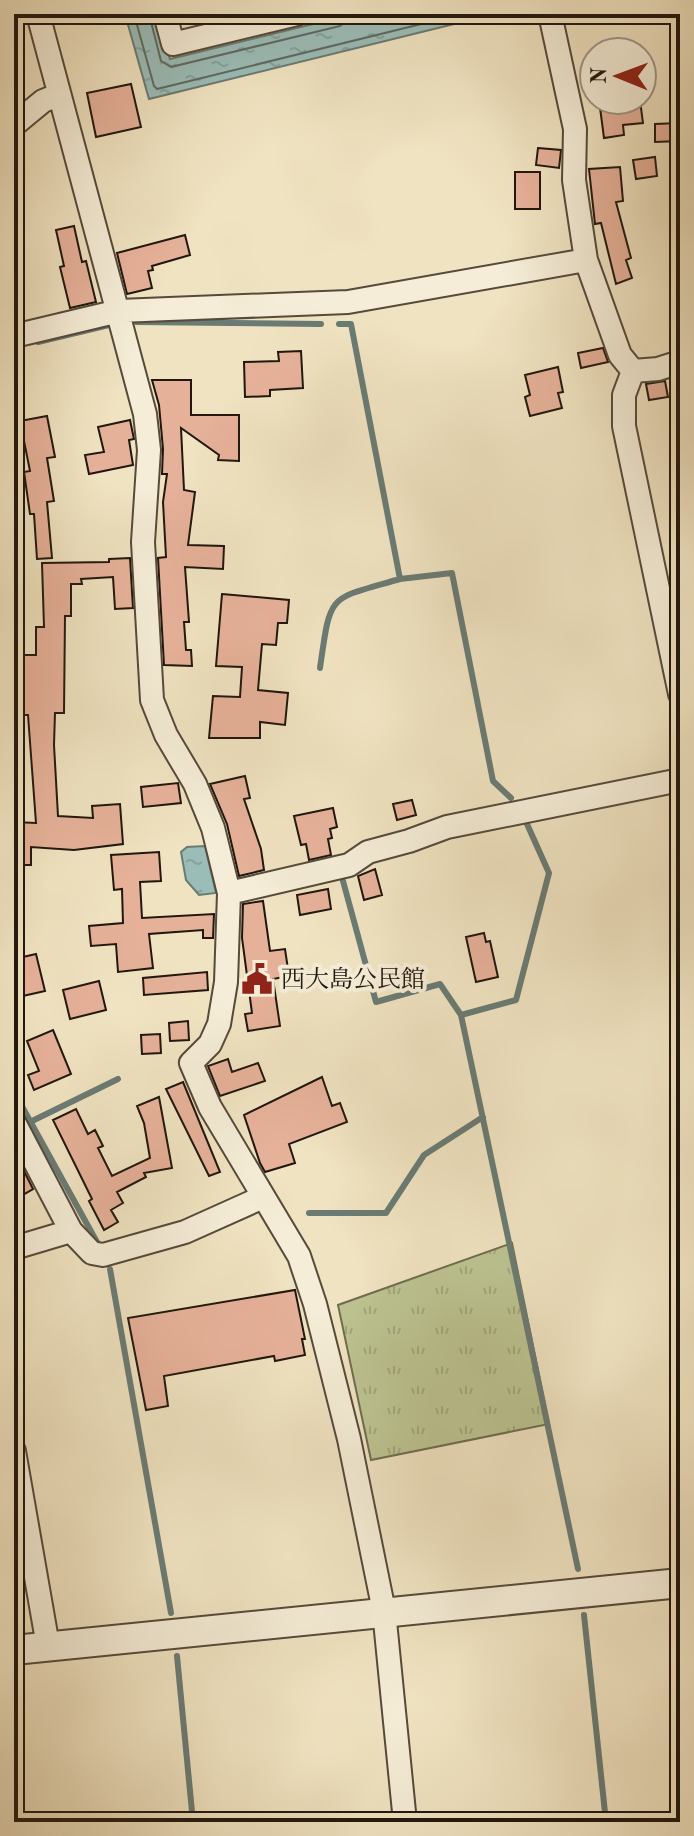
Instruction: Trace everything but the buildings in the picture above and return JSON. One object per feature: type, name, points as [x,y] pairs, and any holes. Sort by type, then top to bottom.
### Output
[{"type":"street","points":[[38,14],[145,414],[149,450],[143,542],[152,700],[166,735],[201,798],[213,828],[229,893],[226,982],[219,1024],[210,1044],[191,1063],[210,1107],[299,1256],[315,1304],[349,1439],[384,1611],[405,1822]]},
{"type":"street","points":[[165,14],[173,44],[297,14]]},
{"type":"street","points":[[550,14],[575,129],[574,180],[586,260],[620,355],[633,371]]},
{"type":"street","points":[[14,125],[43,101],[58,95]]},
{"type":"street","points":[[14,336],[119,311],[348,302],[586,260]]},
{"type":"street","points":[[633,371],[658,369],[680,362]]},
{"type":"street","points":[[633,371],[624,395],[624,426],[680,694]]},
{"type":"street","points":[[229,893],[349,865],[368,852],[447,827],[680,780]]},
{"type":"street","points":[[14,1122],[71,1231],[92,1253],[103,1255],[185,1232],[263,1197]]},
{"type":"street","points":[[14,1248],[71,1231]]},
{"type":"street","points":[[14,1451],[48,1646]]},
{"type":"street","points":[[14,1650],[680,1583]]},
{"type":"green space","points":[[512,1243],[549,1424],[371,1460],[338,1305]]},
{"type":"water","points":[[125,14],[156,14],[170,59],[354,14],[495,14],[149,99]]},
{"type":"water","points":[[205,846],[216,893],[199,895],[186,880],[181,852],[187,847]]},
{"type":"waterway","points":[[136,322],[321,324]]},
{"type":"waterway","points":[[320,668],[327,625],[337,603],[358,591],[400,579],[351,324],[339,324]]},
{"type":"waterway","points":[[38,342],[109,325]]},
{"type":"waterway","points":[[400,579],[452,573],[493,781],[511,798]]},
{"type":"waterway","points":[[527,824],[549,873],[516,1000],[461,1015],[578,1569]]},
{"type":"waterway","points":[[343,881],[376,1002],[440,984],[461,1015]]},
{"type":"waterway","points":[[30,1122],[118,1079]]},
{"type":"waterway","points":[[14,1092],[98,1244]]},
{"type":"waterway","points":[[309,1213],[386,1213],[424,1155],[483,1117]]},
{"type":"waterway","points":[[110,1269],[171,1613]]},
{"type":"waterway","points":[[584,1615],[606,1822]]},
{"type":"waterway","points":[[177,1656],[193,1822]]},
{"type":"place","name":"西大島公民館","points":[[257,979]]}]
